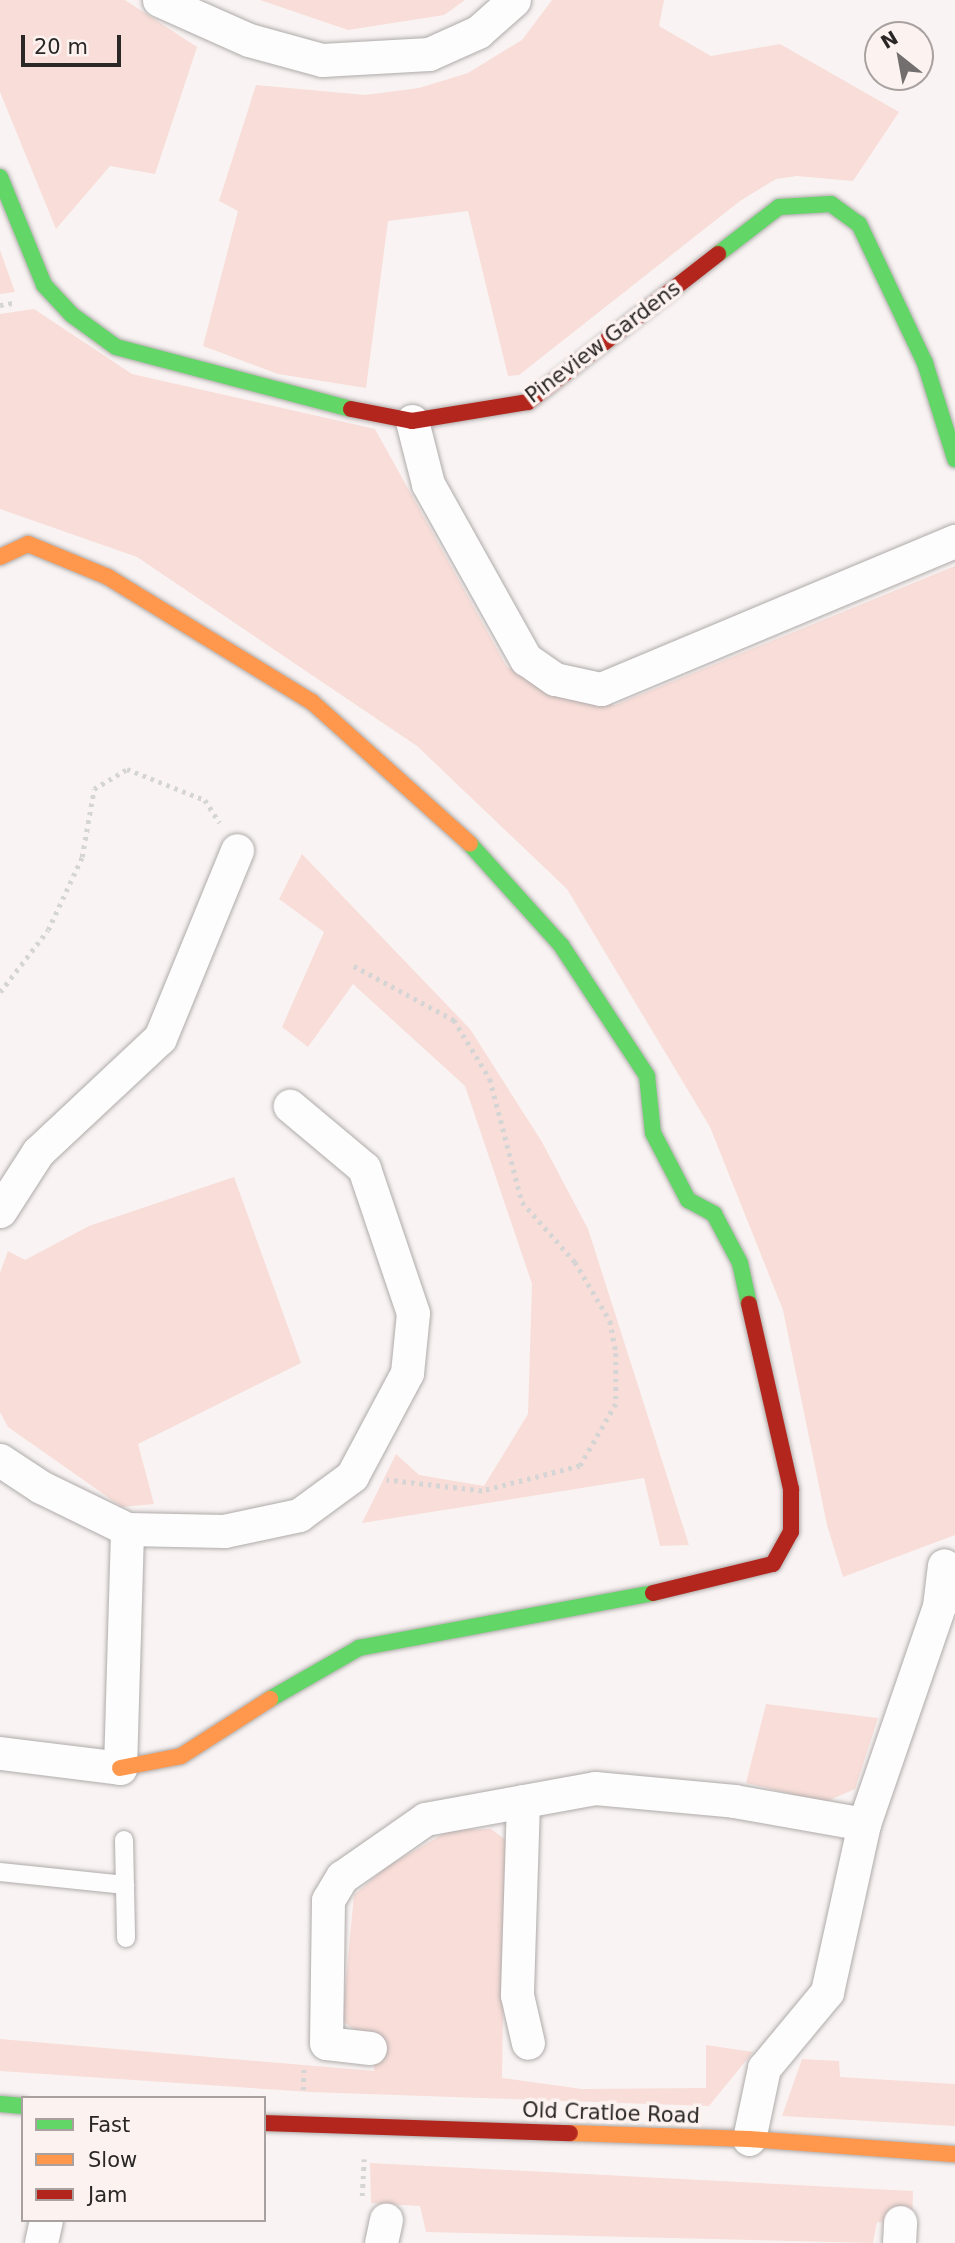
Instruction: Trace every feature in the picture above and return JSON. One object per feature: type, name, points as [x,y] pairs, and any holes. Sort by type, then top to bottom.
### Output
[{"type":"street","points":[[159,0],[249,40],[323,60],[429,54],[478,32],[514,0]]},
{"type":"street","name":"Pineview Gardens","points":[[0,177],[44,285],[72,315],[116,347],[299,399],[412,421],[528,402],[779,207],[811,202],[831,204],[859,224],[925,363],[955,459]]},
{"type":"street","points":[[412,421],[428,484],[526,659],[555,679],[601,688],[955,541]]},
{"type":"street","points":[[0,557],[28,544],[108,577],[312,702],[393,770],[482,855],[561,945],[647,1076],[653,1133],[688,1200],[714,1214],[740,1263],[791,1489],[791,1532],[773,1564],[715,1581],[359,1648],[319,1668],[181,1756],[120,1768],[0,1754]]},
{"type":"street","points":[[0,1211],[38,1152],[160,1038],[237,850]]},
{"type":"street","points":[[0,1460],[41,1487],[127,1529],[224,1531],[299,1515],[352,1476],[407,1373],[413,1313],[364,1168],[290,1106]]},
{"type":"street","points":[[120,1768],[127,1529]]},
{"type":"street","points":[[749,2139],[764,2068],[827,1992],[864,1824],[939,1606],[944,1565]]},
{"type":"street","points":[[370,2048],[326,2042],[328,1900],[342,1877],[425,1819],[595,1788],[734,1801],[864,1824]]},
{"type":"street","points":[[523,1801],[517,1995],[528,2043]]},
{"type":"street","points":[[0,2104],[21,2106]]},
{"type":"street","name":"Old Cratloe Road","points":[[266,2123],[749,2139],[955,2154]]},
{"type":"street","points":[[41,2243],[46,2222]]},
{"type":"lane","points":[[124,1840],[126,1938]]},
{"type":"lane","points":[[0,1872],[125,1885]]},
{"type":"path","points":[[0,992],[48,930],[82,857],[94,789],[127,769],[205,800],[237,850]]},
{"type":"path","points":[[352,1476],[482,1491],[580,1466],[616,1404],[616,1353],[610,1321],[575,1262],[522,1202],[491,1079],[454,1020],[354,965]]},
{"type":"path","points":[[302,2125],[304,2063],[326,2042]]},
{"type":"path","points":[[366,2127],[362,2200],[384,2231]]},
{"type":"shaded area","points":[[0,0],[125,0],[197,47],[155,174],[110,166],[56,229],[0,92]]},
{"type":"shaded area","points":[[260,0],[465,0],[444,15],[348,30]]},
{"type":"shaded area","points":[[552,0],[664,0],[659,26],[711,56],[780,44],[899,112],[853,181],[797,176],[776,179],[740,201],[519,375],[508,376],[468,211],[388,221],[366,388],[278,374],[203,346],[238,211],[219,201],[256,85],[365,95],[419,88],[468,73],[522,40]]},
{"type":"shaded area","points":[[0,250],[15,292],[0,294]]},
{"type":"shaded area","points":[[34,309],[132,374],[375,429],[507,667],[571,697],[615,705],[955,566],[955,1535],[843,1577],[827,1525],[783,1310],[710,1127],[567,889],[417,746],[137,557],[0,509],[0,314]]},
{"type":"shaded area","points":[[302,854],[470,1029],[542,1142],[588,1229],[689,1545],[660,1546],[644,1478],[362,1523],[396,1454],[419,1475],[484,1486],[528,1414],[532,1284],[465,1086],[353,984],[308,1047],[282,1027],[324,932],[279,899]]},
{"type":"shaded area","points":[[234,1177],[301,1363],[138,1444],[154,1504],[122,1507],[8,1427],[0,1412],[0,1273],[8,1251],[25,1260],[89,1226]]},
{"type":"shaded area","points":[[766,1704],[878,1718],[855,1789],[825,1802],[746,1783]]},
{"type":"shaded area","points":[[491,1829],[506,1840],[502,2078],[582,2089],[706,2088],[706,2045],[753,2052],[709,2106],[310,2092],[0,2071],[0,2039],[374,2071],[374,2042],[342,2021],[354,1895],[388,1866],[450,1830]]},
{"type":"shaded area","points":[[802,2059],[839,2061],[840,2077],[955,2084],[955,2126],[782,2116]]},
{"type":"shaded area","points":[[370,2163],[913,2191],[912,2224],[877,2222],[873,2243],[426,2232],[420,2206],[371,2203]]},
{"type":"traffic: fast","points":[[0,177],[44,285],[72,315],[116,347],[351,409]]},
{"type":"traffic: fast","points":[[718,254],[779,207],[831,204],[859,224],[925,363],[955,459]]},
{"type":"traffic: fast","points":[[470,844],[561,945],[647,1076],[653,1133],[688,1200],[714,1214],[740,1263],[749,1304]]},
{"type":"traffic: fast","points":[[270,1699],[359,1648],[653,1593]]},
{"type":"traffic: fast","points":[[0,2104],[21,2106]]},
{"type":"traffic: slow","points":[[0,557],[28,544],[108,577],[312,702],[470,844]]},
{"type":"traffic: slow","points":[[120,1768],[181,1756],[270,1699]]},
{"type":"traffic: slow","points":[[570,2133],[749,2139],[955,2154]]},
{"type":"traffic: jam","points":[[351,409],[412,421],[528,402],[718,254]]},
{"type":"traffic: jam","points":[[653,1593],[773,1564],[791,1532],[791,1489],[749,1304]]},
{"type":"traffic: jam","points":[[266,2123],[570,2133]]}]
